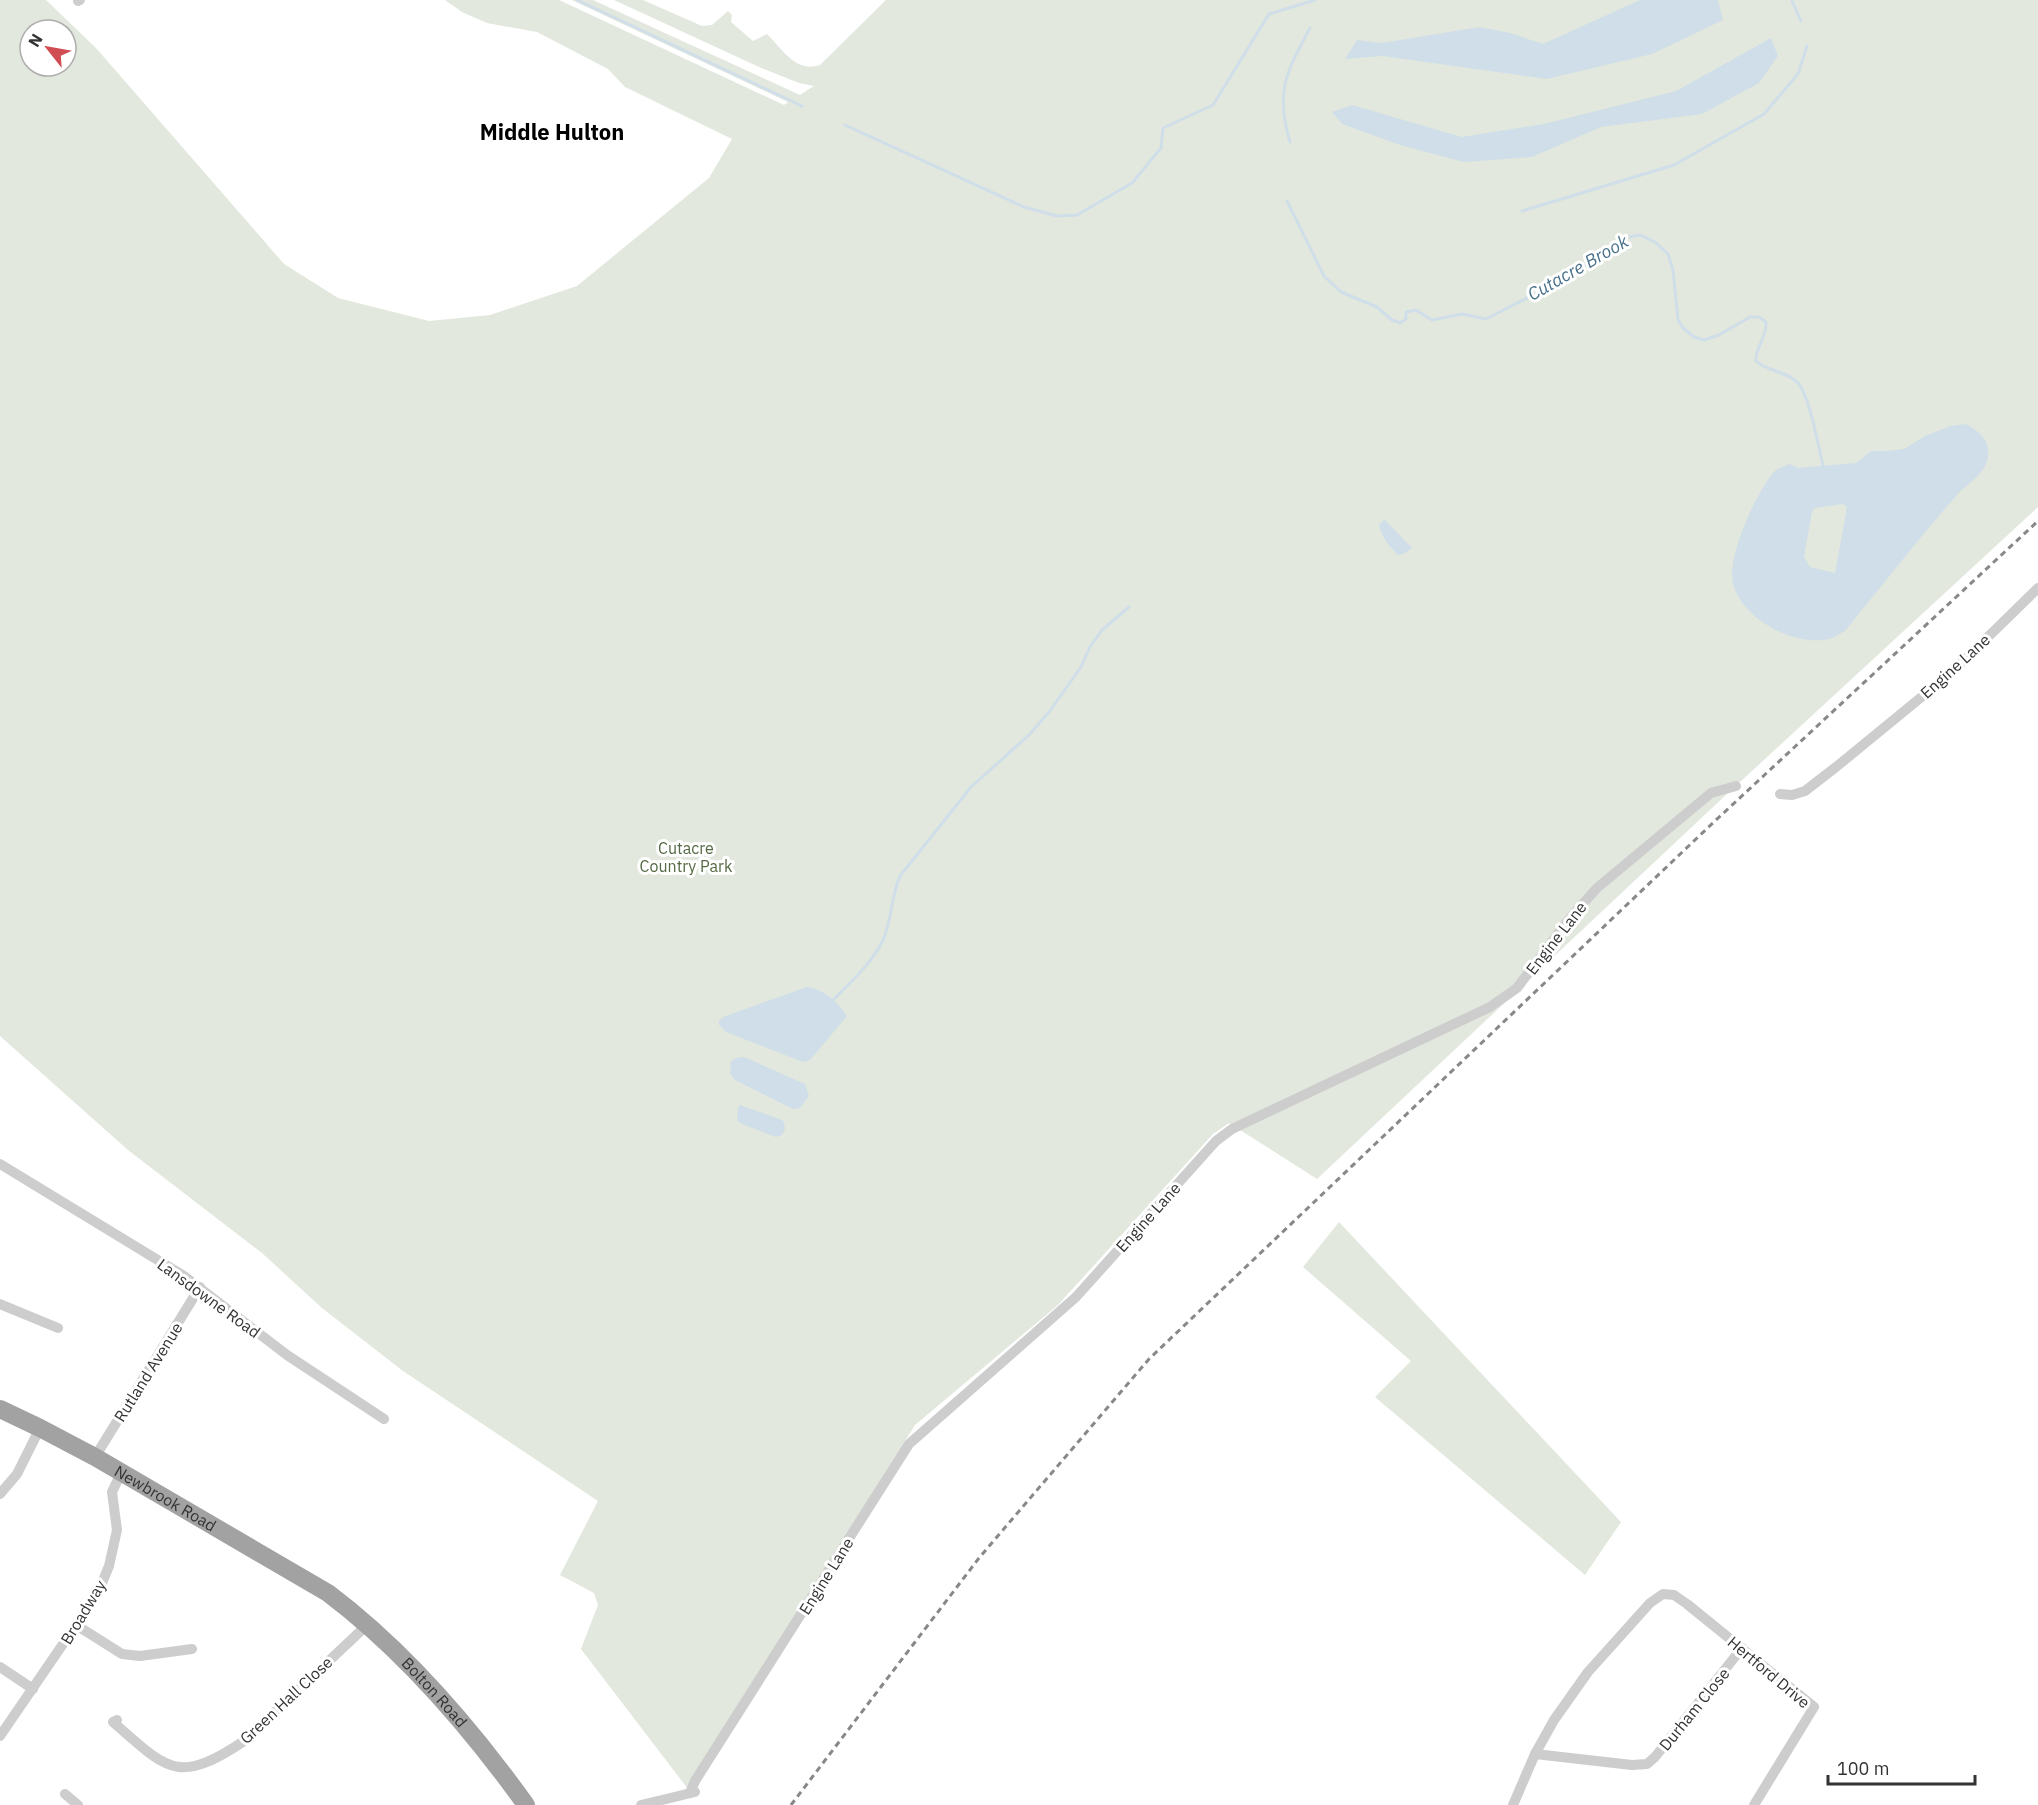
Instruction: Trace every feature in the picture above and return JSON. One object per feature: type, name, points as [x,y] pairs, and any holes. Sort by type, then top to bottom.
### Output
[{"type":"highway","name":"Newbrook Road","points":[[0,1409],[95,1457],[328,1593]]},
{"type":"highway","name":"Bolton Road","points":[[328,1593],[367,1625],[450,1708],[486,1751],[526,1805]]},
{"type":"street","name":"Engine Lane","points":[[1780,794],[1792,795],[1805,791],[1836,767],[1952,672],[2038,588]]},
{"type":"street","name":"Engine Lane","points":[[641,1805],[692,1793],[695,1781],[909,1444],[1076,1297],[1216,1141],[1232,1129],[1491,1006],[1518,988],[1570,918],[1597,888],[1712,794],[1721,789],[1736,786]]},
{"type":"street","name":"Lansdowne Road","points":[[0,1164],[200,1287],[287,1355],[384,1419]]},
{"type":"street","name":"Rutland Avenue","points":[[95,1457],[200,1287]]},
{"type":"street","points":[[0,1304],[58,1328]]},
{"type":"street","points":[[0,1494],[18,1474],[40,1428]]},
{"type":"street","name":"Broadway","points":[[0,1736],[76,1625],[109,1566],[117,1530],[112,1492],[122,1473]]},
{"type":"street","name":"Hertford Drive","points":[[1535,1754],[1554,1720],[1588,1672],[1650,1603],[1663,1594],[1674,1595],[1814,1707],[1754,1805]]},
{"type":"street","points":[[76,1625],[122,1654],[140,1656],[186,1653]]},
{"type":"street","name":"Green Hall Close","points":[[117,1720],[113,1722],[156,1759],[170,1766],[184,1768],[199,1765],[225,1754],[244,1741],[367,1625]]},
{"type":"street","name":"Durham Close","points":[[1535,1754],[1632,1765],[1647,1764],[1742,1648]]},
{"type":"street","points":[[0,1667],[33,1689]]},
{"type":"street","points":[[1513,1805],[1535,1754]]},
{"type":"street","points":[[65,1794],[78,1805]]},
{"type":"green space","name":"Cutacre Country Park","points":[[0,0],[46,0],[65,18],[18,18],[18,78],[78,78],[78,31],[96,48],[284,264],[338,298],[429,321],[490,315],[577,286],[709,178],[732,139],[625,87],[608,69],[537,32],[487,23],[462,12],[445,0],[559,0],[784,105],[788,102],[572,0],[593,0],[800,95],[814,86],[799,83],[759,67],[614,0],[643,0],[702,26],[712,25],[728,11],[732,15],[731,22],[753,41],[767,34],[790,58],[804,66],[811,67],[820,65],[886,0],[2038,0],[2038,507],[1727,794],[1317,1179],[1229,1123],[1213,1134],[1058,1305],[915,1425],[688,1789],[581,1649],[598,1605],[594,1593],[560,1575],[598,1501],[403,1371],[322,1308],[262,1253],[128,1150],[0,1036]]},
{"type":"green space","points":[[1339,1222],[1621,1522],[1585,1575],[1375,1397],[1411,1361],[1303,1267]]},
{"type":"shaded area","points":[[1640,0],[1718,0],[1723,20],[1652,54],[1547,79],[1382,56],[1345,59],[1357,40],[1382,43],[1480,27],[1510,33],[1543,44]]},
{"type":"shaded area","points":[[1771,38],[1778,56],[1759,83],[1702,114],[1601,127],[1532,157],[1464,162],[1403,146],[1342,124],[1332,112],[1352,105],[1462,137],[1544,124],[1676,91]]},
{"type":"shaded area","points":[[1966,424],[1983,437],[1988,450],[1984,468],[1957,495],[1845,631],[1829,639],[1801,639],[1773,628],[1749,610],[1734,587],[1732,576],[1734,561],[1751,511],[1774,472],[1790,464],[1798,468],[1856,463],[1871,451],[1904,449],[1925,436],[1951,426]],"holes":[[[1843,504],[1847,507],[1835,573],[1810,567],[1804,557],[1812,512],[1815,508]]]},
{"type":"shaded area","points":[[1384,519],[1412,548],[1403,554],[1398,555],[1395,552],[1386,542],[1380,530],[1379,525]]},
{"type":"shaded area","points":[[807,987],[830,997],[847,1016],[810,1060],[803,1062],[726,1032],[719,1025],[723,1017]]},
{"type":"shaded area","points":[[744,1057],[805,1084],[809,1096],[800,1108],[793,1109],[735,1080],[730,1074],[731,1061]]},
{"type":"shaded area","points":[[740,1105],[782,1120],[785,1129],[782,1135],[776,1137],[737,1121]]},
{"type":"waterway","points":[[577,0],[802,106]]},
{"type":"waterway","points":[[845,125],[1024,207],[1057,216],[1077,215],[1132,183],[1161,148],[1163,128],[1213,105],[1269,14],[1315,0]]},
{"type":"waterway","points":[[1792,1],[1801,21]]},
{"type":"waterway","name":"Cutacre Brook","points":[[1290,142],[1283,109],[1285,83],[1310,28]]},
{"type":"waterway","points":[[1522,211],[1674,165],[1764,114],[1798,74],[1807,46]]},
{"type":"waterway","name":"Cutacre Brook","points":[[1287,201],[1324,276],[1341,292],[1377,307],[1392,320],[1400,323],[1406,319],[1406,312],[1416,310],[1432,320],[1462,314],[1486,319],[1570,276],[1624,238],[1640,235],[1655,242],[1668,254],[1673,270],[1678,320],[1683,328],[1694,337],[1704,340],[1719,335],[1750,317],[1759,317],[1766,322],[1756,361],[1798,383],[1810,410],[1823,465]]},
{"type":"waterway","points":[[834,999],[867,964],[883,940],[900,876],[971,787],[1029,735],[1049,712],[1081,667],[1090,647],[1102,630],[1129,607]]},
{"type":"railway","points":[[791,1805],[979,1558],[1149,1359],[1716,820],[2038,521]]},
{"type":"district","name":"Middle Hulton","points":[[552,132]]}]
